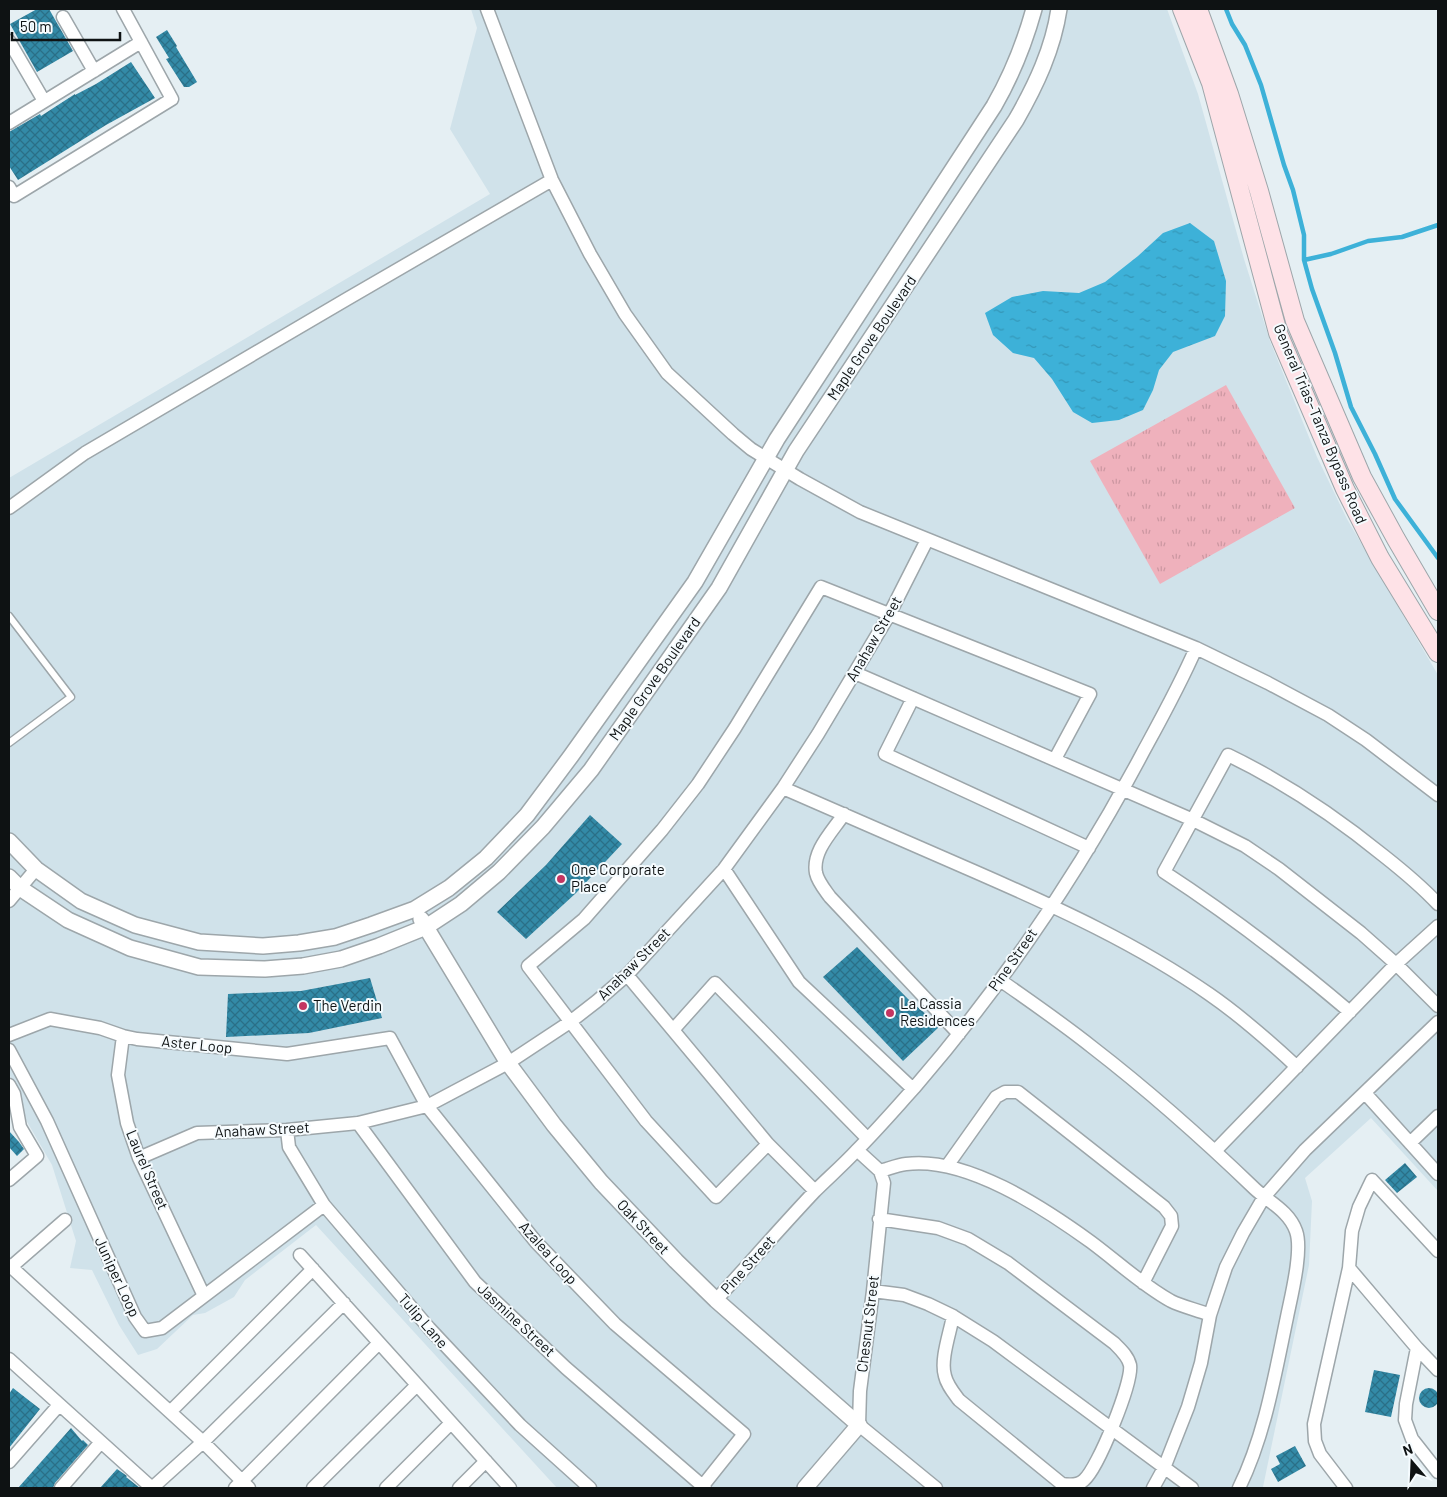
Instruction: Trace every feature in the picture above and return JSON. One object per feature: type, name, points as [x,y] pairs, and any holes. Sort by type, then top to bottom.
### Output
[{"type":"main road","name":"General Trias–Tanza Bypass Road","points":[[1182,9],[1211,83],[1278,333],[1345,489],[1380,558],[1438,653]]},
{"type":"main road","name":"General Trias–Tanza Bypass Road","points":[[1198,9],[1229,94],[1254,173],[1295,321],[1362,477],[1438,611]]},
{"type":"street","points":[[9,187],[14,196],[172,99],[123,9]]},
{"type":"street","points":[[488,9],[552,180],[590,254],[625,314],[667,373],[733,434],[766,458],[860,512],[1196,648],[1268,683],[1328,715],[1366,740],[1437,792]]},
{"type":"street","name":"Maple Grove Boulevard","points":[[9,842],[36,868],[81,901],[135,925],[199,942],[263,946],[335,937],[371,926],[415,909],[449,888],[486,858],[527,815],[695,582],[766,458],[994,106],[1018,60],[1034,9]]},
{"type":"street","name":"Maple Grove Boulevard","points":[[9,877],[20,888],[68,920],[130,948],[199,966],[265,969],[303,966],[341,958],[372,949],[426,927],[461,904],[499,872],[543,827],[591,770],[719,588],[802,443],[1016,120],[1032,92],[1042,68],[1052,42],[1059,9]]},
{"type":"street","points":[[63,17],[94,71]]},
{"type":"street","points":[[9,41],[44,101]]},
{"type":"street","points":[[9,123],[141,42]]},
{"type":"street","points":[[9,508],[85,453],[552,180]]},
{"type":"street","name":"Anahaw Street","points":[[139,1158],[197,1133],[287,1130],[358,1123],[428,1106],[508,1063],[570,1022],[597,1001],[627,975],[724,868],[783,788],[818,734],[889,615],[927,540]]},
{"type":"street","points":[[768,1144],[716,1197],[646,1121],[528,966],[584,919],[655,838],[698,784],[821,588],[1090,694],[1055,759]]},
{"type":"street","name":"Pine Street","points":[[716,1300],[913,1089],[959,1034],[1000,980],[1052,906],[1089,848],[1182,681],[1196,648]]},
{"type":"street","points":[[855,673],[1193,820],[1245,846],[1279,869],[1361,933],[1396,964],[1438,1006]]},
{"type":"street","points":[[913,698],[885,754],[1089,848]]},
{"type":"street","points":[[1350,1012],[1263,940],[1164,872],[1228,756],[1257,770],[1322,809],[1396,866],[1438,904]]},
{"type":"street","points":[[783,788],[1052,906],[1108,933],[1151,957],[1209,994],[1257,1030],[1297,1066]]},
{"type":"street","points":[[844,814],[818,851],[815,862],[816,875],[830,897],[959,1034]]},
{"type":"street","points":[[9,901],[36,868]]},
{"type":"street","points":[[724,868],[799,982],[913,1089]]},
{"type":"street","name":"Oak Street","points":[[415,909],[508,1063],[554,1125],[602,1182],[676,1261],[716,1300],[859,1425],[936,1488]]},
{"type":"street","points":[[1215,1151],[1396,964],[1438,926]]},
{"type":"street","points":[[627,975],[768,1144],[816,1191]]},
{"type":"street","points":[[1000,980],[1091,1046],[1215,1151],[1264,1198],[1279,1207],[1294,1225],[1297,1234],[1295,1281],[1274,1377],[1252,1458],[1239,1488]]},
{"type":"street","points":[[673,1030],[715,983],[868,1138]]},
{"type":"street","name":"Aster Loop","points":[[9,1035],[50,1019],[100,1028],[124,1036],[287,1054],[390,1038]]},
{"type":"street","points":[[1153,1488],[1164,1468],[1188,1407],[1201,1363],[1210,1315],[1226,1267],[1243,1233],[1264,1198],[1305,1150],[1438,1022]]},
{"type":"street","name":"Laurel Street","points":[[124,1036],[118,1075],[127,1123],[139,1158],[204,1296]]},
{"type":"street","name":"Azalea Loop","points":[[390,1038],[428,1106],[542,1249],[614,1324],[744,1434],[703,1488]]},
{"type":"street","name":"Juniper Loop","points":[[9,1050],[46,1121],[135,1317],[146,1331],[162,1328],[324,1204]]},
{"type":"street","points":[[9,1085],[14,1094],[20,1126],[37,1156],[10,1177]]},
{"type":"street","points":[[947,1166],[996,1097],[1006,1092],[1018,1092],[1164,1207],[1171,1216],[1172,1226],[1143,1283]]},
{"type":"street","points":[[1365,1092],[1438,1174]]},
{"type":"street","points":[[1410,1143],[1438,1116]]},
{"type":"street","name":"Jasmine Street","points":[[358,1123],[475,1282],[566,1368],[703,1488]]},
{"type":"street","name":"Tulip Lane","points":[[287,1130],[289,1147],[324,1204],[429,1328],[520,1425],[590,1488]]},
{"type":"street","points":[[857,1150],[880,1171],[905,1164],[926,1164],[947,1166],[975,1175],[1040,1208],[1091,1242],[1143,1283],[1172,1301],[1210,1315]]},
{"type":"street","name":"Chesnut Street","points":[[859,1425],[860,1390],[873,1291],[884,1183],[880,1171]]},
{"type":"street","points":[[1346,1488],[1320,1454],[1314,1442],[1314,1424],[1348,1268],[1352,1231],[1359,1207],[1372,1180],[1438,1251]]},
{"type":"street","points":[[880,1219],[938,1228],[968,1239],[1008,1263],[1114,1343],[1125,1354],[1130,1365],[1129,1378],[1112,1430],[1084,1481],[1072,1485],[1062,1484],[959,1400],[950,1388],[944,1375],[944,1362],[953,1316]]},
{"type":"street","points":[[65,1220],[10,1266],[203,1442],[242,1486],[379,1343]]},
{"type":"street","points":[[300,1255],[510,1488]]},
{"type":"street","points":[[1348,1268],[1438,1370]]},
{"type":"street","points":[[170,1412],[313,1269]]},
{"type":"street","points":[[873,1291],[904,1295],[953,1316],[993,1342],[1192,1488]]},
{"type":"street","points":[[11,1366],[59,1405],[152,1488],[203,1442],[344,1303]]},
{"type":"street","points":[[1417,1348],[1406,1404],[1405,1420],[1412,1439],[1438,1472]]},
{"type":"street","points":[[313,1488],[417,1385]]},
{"type":"street","points":[[9,1462],[59,1405]]},
{"type":"street","points":[[386,1488],[451,1423]]},
{"type":"street","points":[[805,1488],[859,1425]]},
{"type":"street","points":[[62,1488],[101,1442]]},
{"type":"street","points":[[459,1488],[486,1461]]},
{"type":"lane","points":[[9,616],[71,697],[9,743]]},
{"type":"shaded area","points":[[471,9],[1167,9],[1198,94],[1244,259],[1270,341],[1317,457],[1347,519],[1438,675],[1438,1191],[1371,1118],[1305,1178],[1312,1201],[1309,1265],[1263,1487],[1265,1488],[557,1488],[316,1225],[245,1280],[234,1297],[205,1313],[193,1315],[157,1349],[138,1355],[119,1325],[92,1270],[70,1268],[76,1241],[52,1165],[26,1120],[20,1094],[9,1074],[9,478],[490,194],[450,129],[477,28]]},
{"type":"green space","points":[[1226,385],[1295,508],[1160,584],[1090,461]]},
{"type":"water","points":[[1190,223],[1214,241],[1226,281],[1225,316],[1215,336],[1173,352],[1159,370],[1153,390],[1143,410],[1119,420],[1092,423],[1073,412],[1052,379],[1034,358],[1013,353],[993,335],[985,313],[1012,297],[1043,291],[1079,293],[1105,282],[1163,233]]},
{"type":"building","points":[[37,9],[49,9],[73,51],[37,72],[10,24]]},
{"type":"building","points":[[167,30],[197,82],[189,87],[184,87],[166,59],[169,58],[156,37]]},
{"type":"building","points":[[131,62],[155,98],[106,125],[18,180],[9,166],[9,132],[40,114],[41,116]]},
{"type":"building","name":"One Corporate Place","points":[[590,815],[622,844],[576,893],[526,939],[497,912],[546,865]]},
{"type":"building","name":"La Cassia Residences","points":[[857,947],[908,999],[940,1026],[903,1061],[823,977]]},
{"type":"building","name":"The Verdin","points":[[370,978],[382,1018],[309,1033],[226,1037],[228,994],[301,991]]},
{"type":"building","points":[[9,1131],[24,1149],[17,1156],[9,1147]]},
{"type":"building","points":[[1405,1163],[1417,1177],[1397,1193],[1385,1180]]},
{"type":"building","points":[[1374,1370],[1400,1375],[1391,1417],[1365,1412]]},
{"type":"building","points":[[13,1388],[40,1409],[9,1448],[9,1394]]},
{"type":"building","points":[[1429,1388],[1436,1391],[1439,1398],[1436,1405],[1429,1408],[1422,1405],[1419,1398],[1422,1391]]},
{"type":"building","points":[[71,1428],[88,1445],[55,1483],[53,1488],[18,1488]]},
{"type":"building","points":[[1295,1446],[1306,1466],[1278,1482],[1271,1469],[1280,1464],[1276,1456]]},
{"type":"building","points":[[117,1469],[127,1476],[140,1488],[100,1488]]},
{"type":"waterway","points":[[1226,9],[1232,24],[1245,45],[1261,85],[1293,190],[1304,235],[1304,260],[1312,289],[1335,353],[1351,407],[1395,499],[1438,558]]},
{"type":"waterway","points":[[1304,260],[1331,254],[1368,241],[1402,237],[1438,225]]},
{"type":"place","name":"One Corporate Place","points":[[561,879]]},
{"type":"place","name":"The Verdin","points":[[303,1006]]},
{"type":"place","name":"La Cassia Residences","points":[[890,1013]]}]
